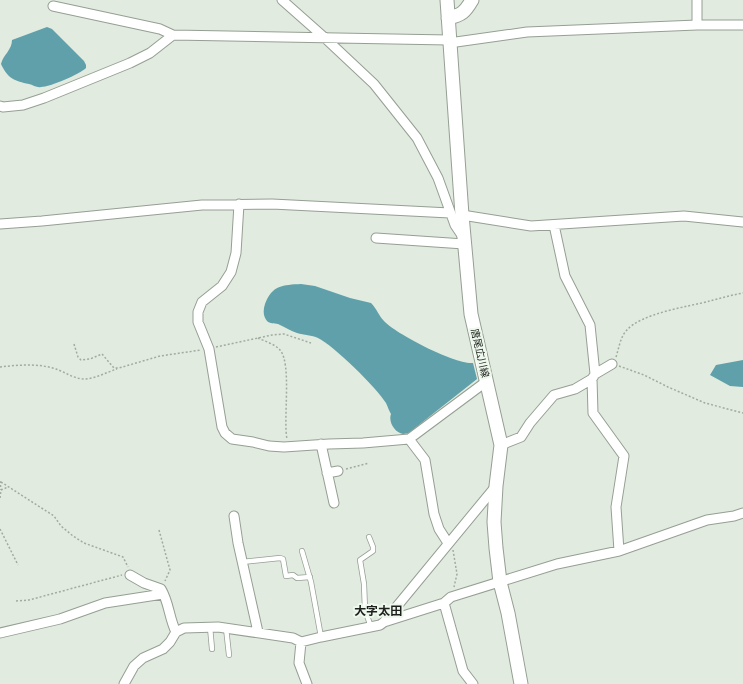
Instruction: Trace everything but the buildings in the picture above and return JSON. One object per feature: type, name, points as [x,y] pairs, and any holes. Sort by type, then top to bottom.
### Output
[{"type":"main road","name":"唐尾広川線","points":[[447,0],[456,214],[464,240],[471,314],[501,445],[496,486],[494,522],[496,548],[500,582],[508,613],[521,684]]},
{"type":"main road","points":[[448,18],[465,12],[472,0]]},
{"type":"street","points":[[282,0],[374,84],[417,138],[456,214]]},
{"type":"street","points":[[697,0],[697,25]]},
{"type":"street","points":[[53,6],[160,29],[173,35],[449,41],[527,32],[697,25],[743,26]]},
{"type":"street","points":[[0,106],[23,105],[91,78],[150,52],[173,35]]},
{"type":"street","points":[[239,204],[236,253],[231,272],[222,286],[202,302],[198,312],[198,322],[209,349],[222,427],[225,433],[232,439],[269,446],[288,447],[409,439],[487,381]]},
{"type":"street","points":[[0,224],[202,205],[239,204],[272,204],[456,214],[531,226],[684,216],[743,222]]},
{"type":"street","points":[[554,225],[565,276],[590,325],[594,376],[593,413],[624,456],[616,507],[619,551]]},
{"type":"street","points":[[376,238],[464,240]]},
{"type":"street","points":[[501,445],[521,437],[530,423],[554,395],[575,389],[612,364]]},
{"type":"street","points":[[409,439],[425,460],[434,514],[439,529],[449,542]]},
{"type":"street","points":[[321,444],[334,503]]},
{"type":"street","points":[[327,473],[338,471]]},
{"type":"street","points":[[384,622],[496,486]]},
{"type":"street","points":[[127,682],[134,666],[143,658],[163,649],[170,642],[176,632],[184,628],[226,628],[293,638],[301,642],[380,625],[384,622],[500,582],[557,564],[619,551],[707,520],[734,516],[743,513]]},
{"type":"street","points":[[234,516],[242,562],[258,632]]},
{"type":"street","points":[[130,574],[144,583],[161,590],[171,623],[176,632]]},
{"type":"street","points":[[0,633],[60,619],[106,603],[163,593]]},
{"type":"street","points":[[448,600],[463,671],[473,684]]},
{"type":"street","points":[[301,642],[299,663],[307,684]]},
{"type":"lane","points":[[369,537],[373,551],[360,560],[364,584],[365,610],[371,627]]},
{"type":"lane","points":[[302,551],[310,577],[321,637]]},
{"type":"lane","points":[[242,562],[280,558],[283,559],[286,576],[293,575],[297,578],[310,577]]},
{"type":"lane","points":[[210,627],[212,649]]},
{"type":"lane","points":[[226,628],[229,655]]},
{"type":"path","points":[[743,292],[660,313],[632,326],[621,340],[617,356],[612,364],[644,375],[705,403],[743,414]]},
{"type":"path","points":[[0,367],[29,365],[43,366],[55,369],[79,379],[86,379],[166,355],[209,349],[272,335],[284,334],[311,343]]},
{"type":"path","points":[[258,338],[279,349],[283,356],[285,364],[285,431],[288,447]]},
{"type":"path","points":[[74,344],[78,357],[81,360],[90,359],[102,354],[114,368],[119,368]]},
{"type":"path","points":[[338,471],[369,463]]},
{"type":"path","points":[[0,482],[54,516],[73,536],[84,543],[123,557],[127,563],[130,574],[96,581],[29,600],[16,601]]},
{"type":"path","points":[[0,482],[2,490],[0,498]]},
{"type":"path","points":[[2,490],[8,486]]},
{"type":"path","points":[[0,528],[18,565]]},
{"type":"path","points":[[159,530],[170,570],[163,593]]},
{"type":"path","points":[[448,600],[453,593],[457,574],[457,567],[449,542]]},
{"type":"water","points":[[47,27],[52,29],[84,61],[86,68],[83,71],[58,83],[40,87],[20,82],[9,76],[1,64],[11,47],[12,40]]},
{"type":"water","points":[[301,284],[315,286],[350,298],[371,303],[384,321],[413,341],[454,359],[473,363],[477,379],[408,433],[403,434],[397,432],[391,424],[391,414],[381,396],[334,349],[318,338],[297,333],[278,324],[269,323],[267,321],[264,313],[264,306],[271,293],[279,287]]},
{"type":"water","points":[[743,360],[743,387],[730,386],[710,375],[716,365]]},
{"type":"district","name":"大字太田","points":[[378,610]]}]
